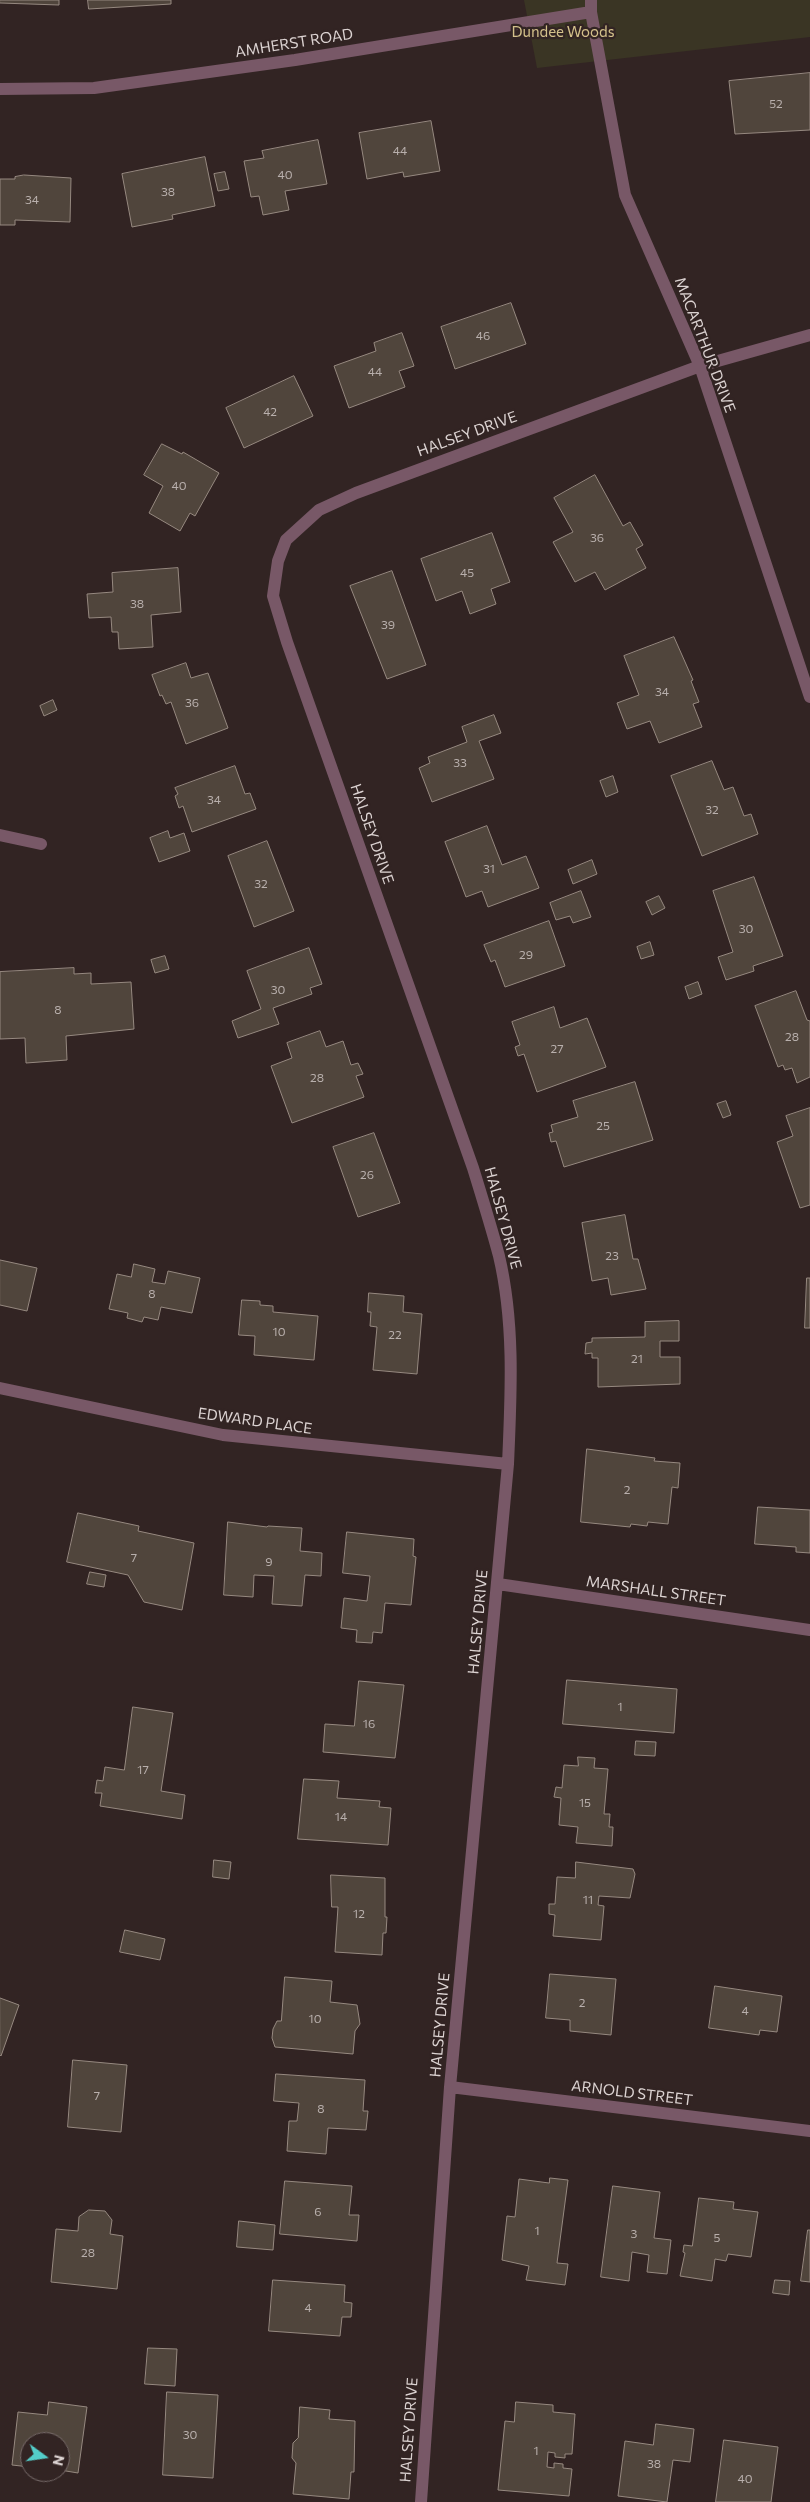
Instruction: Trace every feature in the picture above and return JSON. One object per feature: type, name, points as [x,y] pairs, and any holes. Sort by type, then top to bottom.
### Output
[{"type":"street","name":"AMHERST ROAD","points":[[0,89],[94,88],[295,60],[591,6]]},
{"type":"street","name":"MACARTHUR DRIVE","points":[[591,6],[626,194],[700,366],[810,697]]},
{"type":"street","name":"HALSEY DRIVE","points":[[421,2502],[450,2087],[508,1464],[512,1382],[508,1313],[499,1257],[473,1168],[287,642],[273,596],[278,561],[286,540],[319,510],[356,492],[700,366],[810,335]]},
{"type":"street","points":[[0,835],[41,844]]},
{"type":"street","name":"EDWARD PLACE","points":[[0,1388],[223,1435],[508,1464]]},
{"type":"street","name":"MARSHALL STREET","points":[[498,1584],[810,1630]]},
{"type":"street","name":"ARNOLD STREET","points":[[450,2087],[810,2132]]},
{"type":"green space","name":"Dundee Woods","points":[[524,0],[810,0],[810,37],[537,68]]},
{"type":"building","points":[[0,0],[59,0],[59,5],[0,3]]},
{"type":"building","points":[[88,0],[171,0],[171,4],[89,9]]},
{"type":"building","points":[[810,73],[810,130],[735,134],[729,81]]},
{"type":"building","points":[[431,121],[440,171],[404,177],[403,172],[367,179],[359,133]]},
{"type":"building","points":[[318,140],[327,184],[285,191],[289,210],[263,215],[259,196],[251,197],[244,161],[264,158],[262,151]]},
{"type":"building","points":[[205,157],[215,206],[172,215],[173,219],[132,227],[122,174]]},
{"type":"building","points":[[225,172],[229,189],[218,191],[214,174]]},
{"type":"building","points":[[24,175],[71,178],[70,222],[15,220],[15,225],[0,225],[0,179],[15,179],[15,177]]},
{"type":"building","points":[[511,303],[526,344],[455,369],[441,327]]},
{"type":"building","points":[[402,333],[414,366],[399,371],[405,387],[349,408],[334,366],[376,351],[374,343]]},
{"type":"building","points":[[294,376],[313,416],[244,448],[226,408]]},
{"type":"building","points":[[162,444],[182,454],[183,452],[219,473],[195,516],[190,513],[180,531],[149,513],[163,486],[144,475]]},
{"type":"building","points":[[595,475],[623,526],[630,522],[643,545],[636,549],[646,568],[605,590],[595,572],[575,582],[553,542],[573,532],[554,498]]},
{"type":"building","points":[[492,533],[510,582],[491,589],[496,604],[470,614],[462,591],[436,601],[421,559]]},
{"type":"building","points":[[178,568],[181,612],[151,615],[153,647],[119,649],[118,632],[112,632],[111,617],[89,618],[87,594],[113,592],[112,573]]},
{"type":"building","points":[[392,571],[426,665],[387,679],[350,586]]},
{"type":"building","points":[[674,637],[693,680],[691,681],[699,702],[693,704],[702,727],[659,743],[650,721],[627,729],[617,703],[639,695],[624,656]]},
{"type":"building","points":[[186,663],[191,678],[208,673],[228,728],[186,744],[171,702],[166,704],[162,695],[160,696],[152,675]]},
{"type":"building","points":[[53,700],[57,710],[44,716],[40,706]]},
{"type":"building","points":[[494,715],[501,733],[479,741],[494,779],[432,802],[419,768],[430,763],[428,757],[467,742],[462,727]]},
{"type":"building","points":[[712,761],[724,790],[733,787],[744,816],[751,814],[758,834],[702,856],[671,776]]},
{"type":"building","points":[[235,766],[245,794],[250,793],[256,809],[192,832],[183,806],[179,808],[175,796],[178,794],[175,788]]},
{"type":"building","points":[[613,776],[618,792],[606,797],[600,781]]},
{"type":"building","points":[[487,826],[502,865],[526,856],[539,888],[488,907],[482,891],[466,897],[445,842]]},
{"type":"building","points":[[168,831],[170,838],[184,833],[190,851],[159,862],[150,838]]},
{"type":"building","points":[[267,841],[294,911],[254,927],[228,856]]},
{"type":"building","points":[[592,860],[597,874],[573,884],[568,870]]},
{"type":"building","points":[[754,877],[783,956],[753,966],[754,971],[726,980],[718,957],[733,952],[713,891]]},
{"type":"building","points":[[581,891],[591,917],[573,923],[570,916],[556,920],[550,903]]},
{"type":"building","points":[[659,896],[665,908],[652,915],[646,902]]},
{"type":"building","points":[[549,921],[565,966],[505,987],[495,960],[491,962],[484,945]]},
{"type":"building","points":[[650,942],[654,955],[641,959],[637,947]]},
{"type":"building","points":[[309,948],[322,984],[310,988],[312,994],[273,1008],[279,1024],[238,1038],[232,1021],[261,1009],[247,971]]},
{"type":"building","points":[[165,956],[169,969],[155,973],[151,960]]},
{"type":"building","points":[[74,968],[74,974],[91,973],[91,984],[131,982],[134,1029],[66,1036],[67,1060],[26,1063],[25,1038],[0,1039],[0,972]]},
{"type":"building","points":[[698,982],[702,994],[689,999],[685,987]]},
{"type":"building","points":[[796,991],[807,1020],[810,1021],[810,1077],[797,1083],[792,1068],[785,1070],[783,1065],[778,1067],[755,1006]]},
{"type":"building","points":[[554,1007],[560,1028],[587,1018],[606,1067],[537,1092],[524,1054],[518,1056],[515,1047],[520,1045],[512,1022]]},
{"type":"building","points":[[320,1031],[326,1047],[343,1041],[351,1065],[358,1063],[363,1074],[356,1076],[364,1097],[292,1123],[271,1066],[292,1058],[287,1043]]},
{"type":"building","points":[[635,1082],[653,1140],[564,1167],[556,1141],[551,1142],[549,1133],[553,1132],[551,1125],[578,1117],[573,1101]]},
{"type":"building","points":[[726,1101],[731,1115],[723,1118],[717,1104]]},
{"type":"building","points":[[810,1108],[810,1205],[800,1208],[777,1142],[793,1136],[786,1116]]},
{"type":"building","points":[[374,1133],[400,1203],[358,1217],[333,1147]]},
{"type":"building","points":[[625,1215],[633,1259],[638,1259],[646,1289],[611,1295],[608,1278],[592,1281],[582,1223]]},
{"type":"building","points":[[0,1260],[37,1268],[27,1311],[0,1305]]},
{"type":"building","points":[[134,1264],[155,1269],[152,1282],[165,1284],[168,1271],[200,1278],[192,1313],[161,1307],[158,1320],[144,1317],[142,1322],[127,1318],[128,1313],[109,1309],[117,1274],[131,1277]]},
{"type":"building","points":[[807,1278],[810,1278],[810,1328],[805,1328]]},
{"type":"building","points":[[369,1293],[404,1296],[403,1312],[422,1314],[417,1374],[373,1370],[377,1327],[370,1326],[371,1312],[368,1312]]},
{"type":"building","points":[[242,1300],[260,1301],[260,1305],[273,1306],[273,1312],[318,1316],[314,1360],[254,1355],[255,1336],[239,1335]]},
{"type":"building","points":[[679,1321],[679,1341],[660,1341],[660,1357],[680,1357],[680,1384],[598,1387],[598,1358],[592,1358],[592,1353],[585,1354],[586,1343],[592,1342],[592,1338],[645,1337],[645,1322]]},
{"type":"building","points":[[587,1449],[655,1458],[654,1461],[680,1463],[678,1488],[672,1487],[668,1524],[648,1522],[647,1526],[631,1524],[630,1527],[581,1522]]},
{"type":"building","points":[[758,1507],[810,1510],[810,1553],[796,1552],[796,1547],[755,1544]]},
{"type":"building","points":[[78,1513],[139,1526],[138,1531],[194,1543],[182,1610],[144,1602],[128,1575],[67,1562]]},
{"type":"building","points":[[228,1522],[267,1527],[302,1528],[300,1551],[322,1553],[321,1576],[305,1575],[302,1606],[272,1604],[274,1576],[254,1575],[253,1597],[224,1595]]},
{"type":"building","points":[[347,1532],[414,1539],[413,1556],[416,1557],[411,1605],[385,1603],[382,1633],[373,1632],[372,1643],[356,1642],[357,1630],[341,1628],[344,1598],[367,1601],[370,1576],[343,1573]]},
{"type":"building","points":[[90,1572],[106,1575],[104,1587],[87,1584]]},
{"type":"building","points":[[567,1680],[677,1689],[674,1733],[563,1724]]},
{"type":"building","points":[[359,1681],[404,1685],[395,1758],[323,1752],[325,1724],[354,1726]]},
{"type":"building","points":[[133,1707],[173,1713],[161,1791],[185,1795],[182,1819],[100,1806],[102,1793],[95,1793],[97,1780],[103,1781],[105,1767],[124,1770]]},
{"type":"building","points":[[636,1741],[656,1742],[655,1756],[635,1755]]},
{"type":"building","points":[[578,1757],[595,1758],[594,1768],[608,1769],[604,1814],[610,1814],[609,1827],[613,1827],[612,1846],[576,1843],[578,1827],[559,1825],[561,1798],[554,1797],[556,1787],[562,1788],[564,1765],[578,1766]]},
{"type":"building","points":[[304,1779],[339,1781],[337,1798],[380,1801],[379,1807],[391,1808],[388,1845],[298,1839]]},
{"type":"building","points":[[214,1860],[231,1862],[229,1879],[213,1877]]},
{"type":"building","points":[[576,1862],[633,1869],[635,1874],[630,1898],[599,1896],[598,1905],[604,1906],[601,1940],[553,1936],[555,1915],[549,1914],[549,1904],[555,1904],[557,1877],[575,1878]]},
{"type":"building","points":[[331,1875],[385,1878],[385,1917],[387,1917],[386,1933],[383,1933],[382,1955],[335,1952],[338,1907],[332,1907]]},
{"type":"building","points":[[125,1930],[165,1939],[160,1960],[120,1952]]},
{"type":"building","points":[[550,1974],[616,1979],[611,2035],[570,2031],[570,2020],[546,2018]]},
{"type":"building","points":[[285,1977],[332,1981],[330,2002],[357,2005],[360,2024],[355,2031],[353,2054],[275,2047],[272,2038],[273,2029],[277,2021],[281,2021]]},
{"type":"building","points":[[715,1986],[782,1996],[777,2032],[760,2030],[759,2035],[709,2028]]},
{"type":"building","points":[[0,1998],[19,2005],[1,2056],[0,2055]]},
{"type":"building","points":[[73,2060],[127,2065],[121,2132],[68,2127]]},
{"type":"building","points":[[276,2074],[365,2080],[363,2111],[368,2111],[366,2130],[328,2128],[326,2154],[287,2151],[289,2121],[297,2121],[299,2103],[274,2101]]},
{"type":"building","points":[[550,2178],[568,2180],[557,2263],[568,2264],[565,2285],[526,2280],[529,2266],[502,2260],[507,2216],[515,2217],[519,2179],[549,2183]]},
{"type":"building","points":[[285,2181],[352,2186],[349,2215],[359,2215],[357,2241],[280,2234]]},
{"type":"building","points":[[613,2186],[660,2192],[654,2238],[671,2240],[667,2274],[647,2272],[649,2255],[632,2252],[629,2281],[601,2277]]},
{"type":"building","points":[[699,2198],[734,2202],[733,2209],[758,2212],[751,2257],[728,2254],[726,2261],[715,2259],[712,2281],[680,2276],[685,2253],[683,2252],[684,2245],[692,2246]]},
{"type":"building","points":[[89,2210],[105,2211],[112,2220],[110,2234],[123,2236],[117,2289],[51,2282],[56,2229],[78,2231],[79,2217]]},
{"type":"building","points":[[239,2221],[275,2225],[273,2250],[237,2247]]},
{"type":"building","points":[[808,2230],[810,2230],[810,2282],[801,2281]]},
{"type":"building","points":[[273,2280],[345,2285],[344,2302],[352,2303],[351,2317],[342,2317],[340,2336],[269,2331]]},
{"type":"building","points":[[775,2280],[790,2281],[789,2295],[773,2293]]},
{"type":"building","points":[[148,2348],[177,2349],[175,2386],[145,2384]]},
{"type":"building","points":[[167,2392],[218,2395],[213,2478],[163,2475]]},
{"type":"building","points":[[49,2402],[87,2407],[78,2473],[70,2472],[70,2432],[20,2432],[20,2466],[12,2465],[18,2412],[47,2415]]},
{"type":"building","points":[[516,2402],[553,2405],[553,2412],[575,2414],[572,2454],[565,2454],[565,2458],[555,2457],[555,2453],[548,2452],[547,2467],[554,2468],[554,2463],[563,2464],[563,2468],[572,2469],[569,2496],[498,2490],[505,2421],[514,2422]]},
{"type":"building","points":[[300,2407],[330,2410],[329,2419],[355,2421],[354,2472],[351,2472],[349,2499],[293,2494],[296,2463],[292,2458],[293,2443],[298,2438]]},
{"type":"building","points":[[656,2424],[694,2429],[690,2462],[673,2460],[667,2502],[618,2496],[625,2441],[653,2445]]},
{"type":"building","points":[[724,2440],[778,2447],[771,2502],[716,2502]]}]
